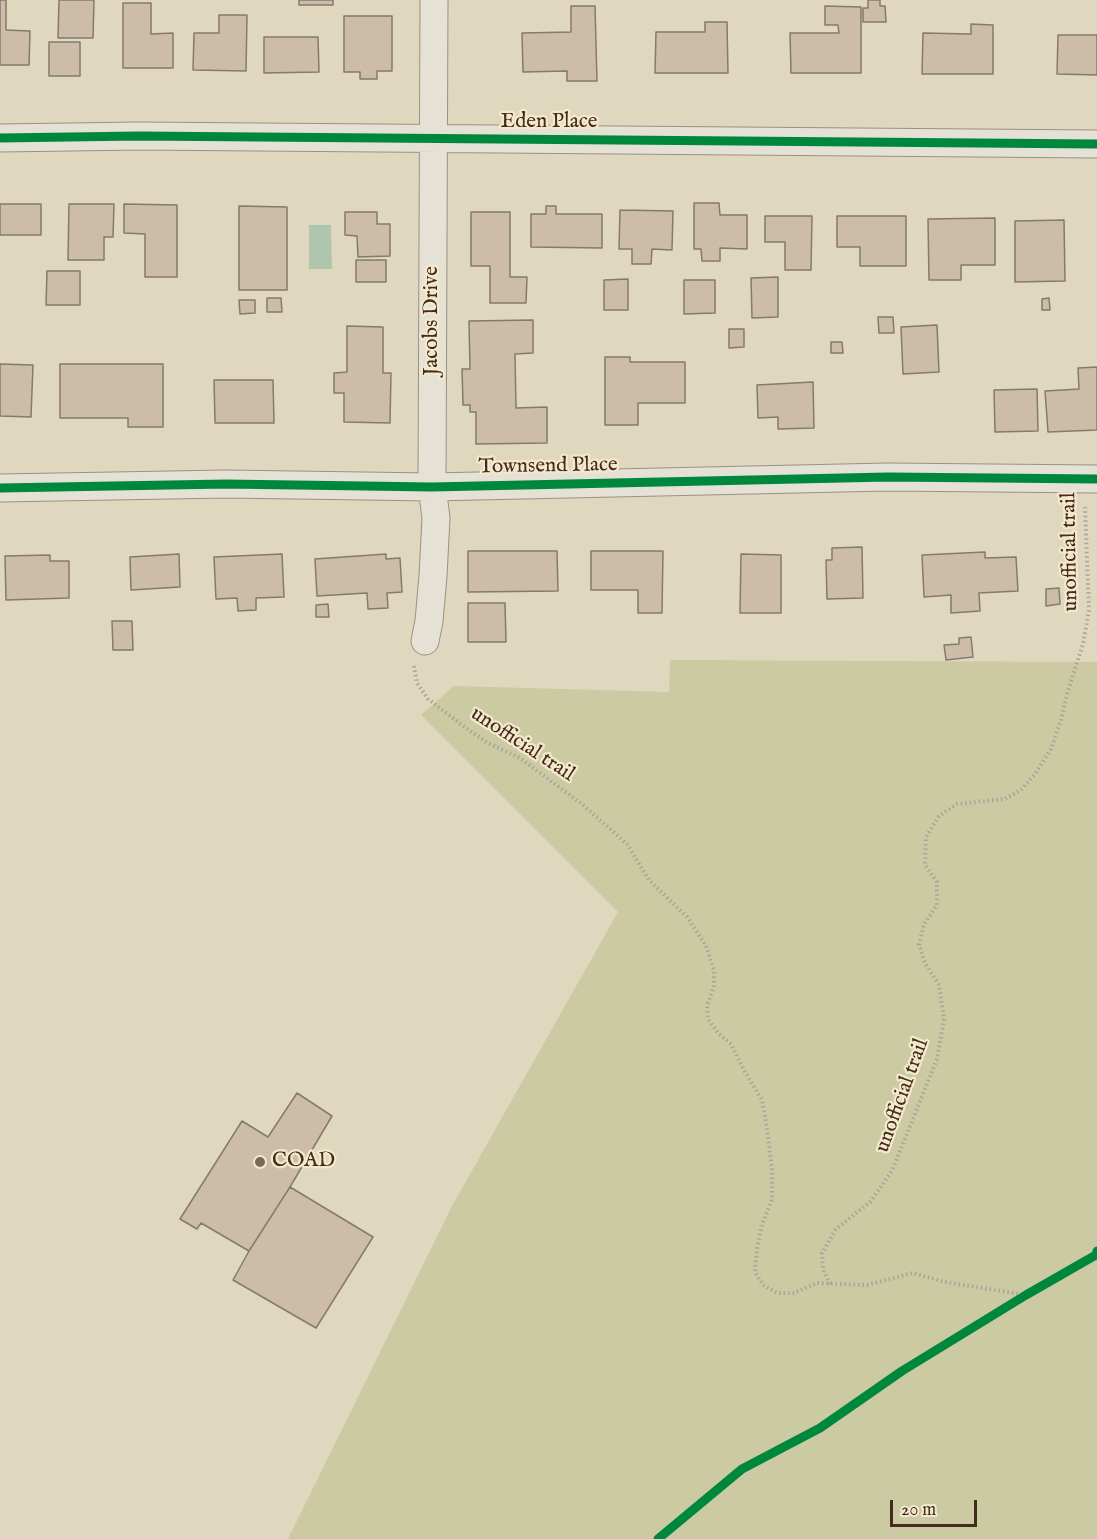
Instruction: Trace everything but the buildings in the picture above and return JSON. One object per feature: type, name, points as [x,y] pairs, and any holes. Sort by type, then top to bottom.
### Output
[{"type":"street","name":"Jacobs Drive","points":[[425,641],[429,621],[436,518],[432,487],[434,0]]},
{"type":"street","name":"Eden Place","points":[[0,138],[149,136],[1097,144]]},
{"type":"street","name":"Townsend Place","points":[[0,488],[226,484],[432,487],[888,477],[1090,479]]},
{"type":"shaded area","points":[[309,225],[331,225],[332,269],[309,269]]},
{"type":"shaded area","points":[[670,660],[1097,662],[1097,1539],[288,1539],[452,1206],[618,912],[421,715],[454,686],[669,692]]},
{"type":"cycle path","points":[[0,138],[139,136],[1097,144]]},
{"type":"cycle path","points":[[0,488],[226,484],[432,487],[888,477],[1097,479]]},
{"type":"cycle path","points":[[658,1539],[742,1469],[820,1428],[902,1371],[1096,1255],[1097,1251]]},
{"type":"place","name":"COAD","points":[[260,1162]]}]
